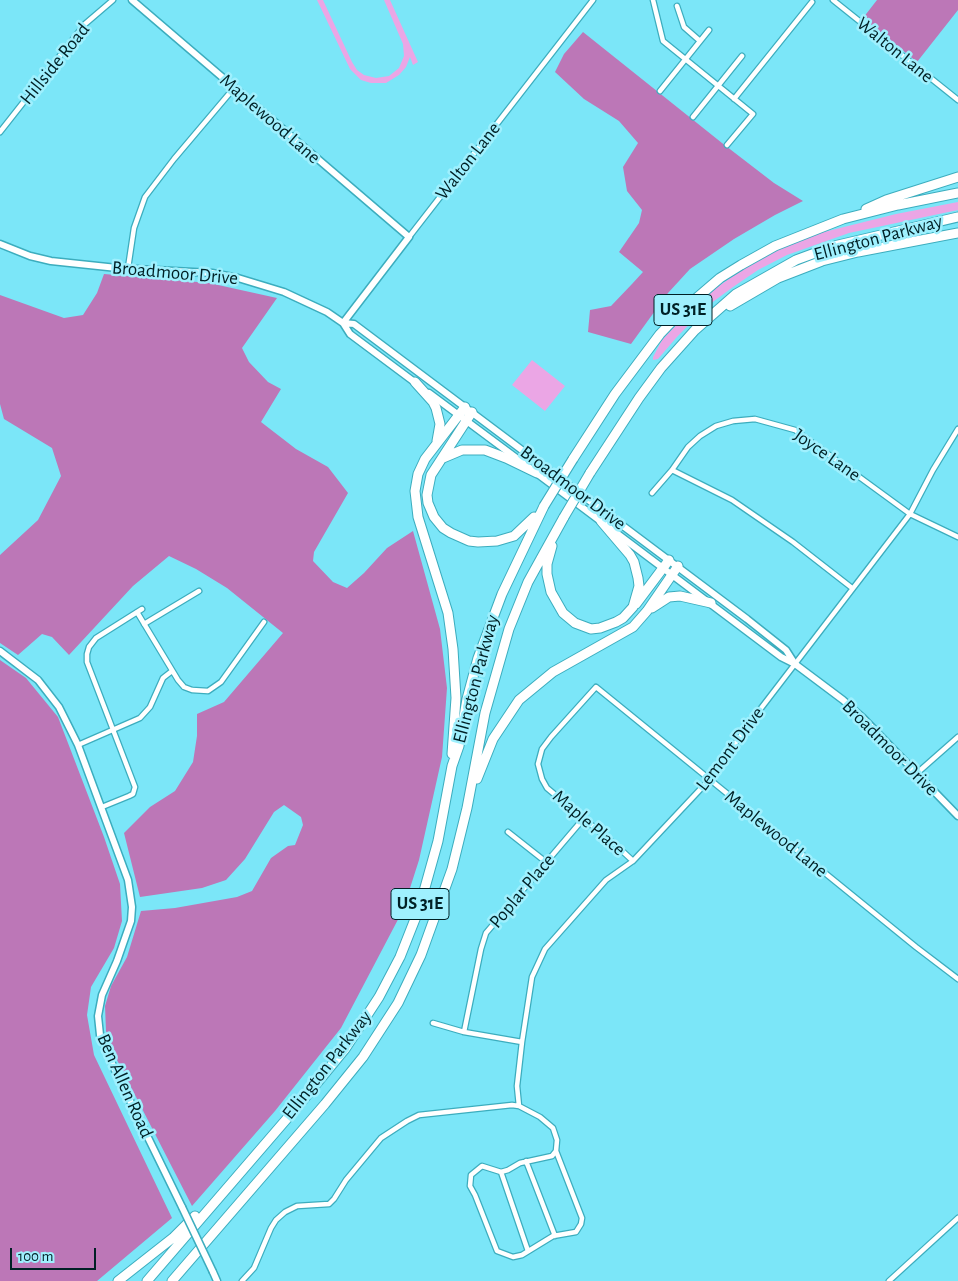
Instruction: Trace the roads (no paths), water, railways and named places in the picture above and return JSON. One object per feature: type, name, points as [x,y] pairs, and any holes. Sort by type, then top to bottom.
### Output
[{"type":"highway","points":[[843,219],[886,200],[958,177]]},
{"type":"highway","name":"Ellington Parkway","points":[[147,1281],[345,1049],[379,997],[408,939],[421,902],[438,841],[452,766],[471,686],[489,625],[510,575],[544,506],[615,394],[643,356],[668,324],[696,298],[729,272],[761,254],[791,239],[843,219],[898,205],[958,193]]},
{"type":"highway","name":"Ellington Parkway","points":[[172,1281],[325,1104],[363,1057],[398,1003],[421,955],[452,869],[467,808],[485,713],[508,629],[528,582],[564,517],[590,473],[661,368],[695,330],[736,294],[796,260],[834,246],[958,217]]},
{"type":"highway","points":[[695,330],[738,300],[778,278],[822,261],[956,233]]},
{"type":"highway","points":[[414,382],[433,402],[436,408],[440,424],[436,445]]},
{"type":"highway","points":[[452,766],[456,698],[453,649],[444,599],[418,516],[415,499],[416,483],[421,468],[436,445],[469,410]]},
{"type":"highway","points":[[463,418],[429,481],[428,503],[434,518],[443,528],[469,541],[497,541],[514,536],[529,524],[544,506]]},
{"type":"highway","points":[[440,462],[453,453],[462,450],[479,450],[493,453],[537,473]]},
{"type":"highway","points":[[564,517],[549,555],[547,564],[549,584],[558,606],[575,623],[591,629],[608,626],[623,618],[666,564]]},
{"type":"highway","points":[[601,521],[630,556],[637,569],[639,586],[636,599],[629,612]]},
{"type":"highway","points":[[467,808],[493,739],[519,700],[553,672],[633,628],[648,611],[675,570]]},
{"type":"highway","points":[[648,611],[665,599],[674,596],[711,602]]},
{"type":"highway","points":[[118,1281],[174,1237],[240,1172]]},
{"type":"highway","points":[[180,1281],[229,1214]]},
{"type":"main road","name":"Maplewood Lane","points":[[132,0],[409,237]]},
{"type":"main road","name":"Walton Lane","points":[[343,323],[409,237]]},
{"type":"main road","name":"Broadmoor Drive","points":[[0,244],[24,254],[51,261],[212,273],[255,282],[302,299],[343,323],[354,324],[469,410],[666,564]]},
{"type":"main road","name":"Broadmoor Drive","points":[[343,323],[350,334],[601,521],[675,570],[786,650],[795,664]]},
{"type":"main road","name":"Broadmoor Drive","points":[[675,570],[711,602],[781,657],[795,664],[824,685],[856,712],[958,816]]},
{"type":"main road","name":"Ben Allen Road","points":[[0,651],[38,680],[59,707],[78,745],[128,880],[132,907],[131,921],[102,995],[98,1016],[100,1035],[113,1066],[217,1281]]},
{"type":"street","name":"Hillside Road","points":[[0,132],[86,24],[113,0]]},
{"type":"street","name":"Walton Lane","points":[[409,237],[593,0]]},
{"type":"street","points":[[653,0],[663,41],[753,114],[727,145]]},
{"type":"street","name":"Walton Lane","points":[[833,0],[958,100]]},
{"type":"street","points":[[734,100],[812,2]]},
{"type":"street","points":[[677,6],[684,27],[700,41]]},
{"type":"street","points":[[660,91],[710,30]]},
{"type":"street","points":[[693,117],[742,56]]},
{"type":"street","points":[[128,268],[134,228],[145,197],[234,88]]},
{"type":"street","name":"Joyce Lane","points":[[652,493],[672,470],[688,447],[700,436],[716,426],[733,421],[754,419],[795,430],[910,514],[958,537]]},
{"type":"street","name":"Lemont Drive","points":[[519,1106],[517,1086],[518,1065],[532,977],[545,949],[606,880],[633,862],[709,780],[852,588],[910,514],[933,470],[958,429]]},
{"type":"street","points":[[672,470],[732,500],[793,542],[852,588]]},
{"type":"street","points":[[144,624],[199,591]]},
{"type":"street","points":[[102,807],[129,796],[135,791],[135,787],[87,662],[87,654],[89,647],[96,638],[142,609]]},
{"type":"street","points":[[137,612],[172,672],[184,687],[192,690],[208,690],[221,682],[264,622]]},
{"type":"street","points":[[78,745],[137,720],[146,713],[159,683],[172,672]]},
{"type":"street","name":"Maplewood Lane","points":[[596,687],[958,979]]},
{"type":"street","name":"Maple Place","points":[[596,687],[546,743],[542,749],[538,764],[547,788],[633,862]]},
{"type":"street","points":[[916,774],[958,737]]},
{"type":"street","name":"Poplar Place","points":[[464,1032],[486,933],[584,818]]},
{"type":"street","points":[[508,832],[546,862]]},
{"type":"street","points":[[434,1023],[464,1032],[522,1042]]},
{"type":"street","points":[[242,1281],[254,1268],[276,1220],[285,1212],[297,1206],[329,1204],[381,1138],[419,1115],[512,1105],[519,1106],[540,1117],[553,1128],[557,1140],[556,1151],[582,1218],[581,1224],[576,1232],[555,1236],[522,1255],[513,1258],[497,1251],[470,1186],[471,1175],[482,1166],[501,1172],[526,1161],[552,1156],[556,1151]]},
{"type":"street","points":[[526,1161],[555,1236]]},
{"type":"street","points":[[501,1172],[528,1251]]},
{"type":"street","points":[[889,1281],[958,1218]]}]
